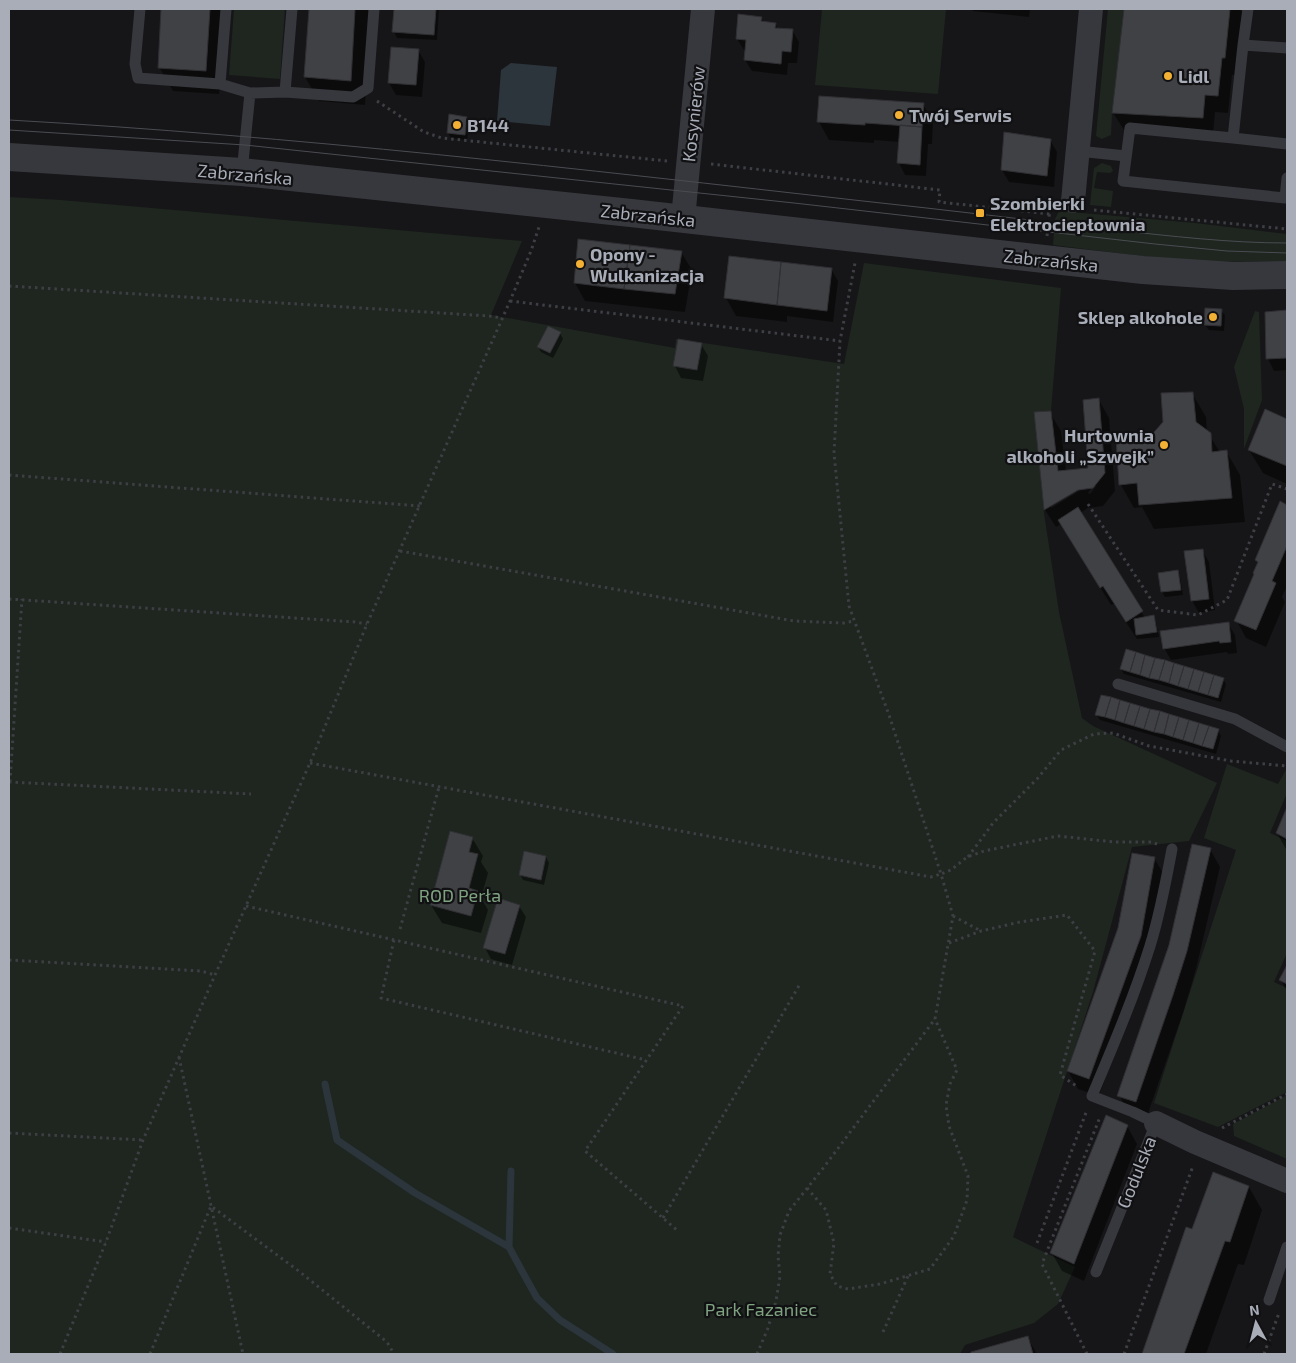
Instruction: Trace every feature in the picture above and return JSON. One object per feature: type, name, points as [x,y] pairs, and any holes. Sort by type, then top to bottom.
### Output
[{"type":"street","name":"Kosynierów","points":[[683,219],[703,9]]},
{"type":"street","points":[[1074,206],[1091,9]]},
{"type":"street","name":"Zabrzańska","points":[[9,157],[242,172],[1143,270],[1233,276],[1287,275]]},
{"type":"street","name":"Godulska","points":[[1156,1123],[1194,1154],[1287,1182]]},
{"type":"lane","points":[[140,9],[135,64],[138,78],[220,84],[250,93],[285,92],[353,97],[368,88],[374,9]]},
{"type":"lane","points":[[220,84],[226,9]]},
{"type":"lane","points":[[285,92],[292,9]]},
{"type":"lane","points":[[1233,138],[1248,9]]},
{"type":"lane","points":[[1243,45],[1287,48]]},
{"type":"lane","points":[[242,172],[250,93]]},
{"type":"lane","points":[[1287,144],[1130,128],[1123,181],[1285,198],[1287,178]]},
{"type":"lane","points":[[1078,151],[1126,156]]},
{"type":"lane","points":[[1118,684],[1234,719],[1287,747]]},
{"type":"lane","points":[[1156,1123],[1092,1096],[1124,1020],[1150,945],[1163,897],[1172,849]]},
{"type":"lane","name":"Godulska","points":[[1096,1272],[1156,1123]]},
{"type":"lane","points":[[1269,1300],[1287,1247]]},
{"type":"path","points":[[360,93],[394,111],[424,132],[442,138],[668,162]]},
{"type":"path","points":[[709,164],[940,190],[939,202],[1050,214],[1050,205],[1074,206],[1287,230]]},
{"type":"path","points":[[60,1354],[106,1242],[143,1140],[310,763],[367,624],[510,300],[531,251],[545,205]]},
{"type":"path","points":[[757,1354],[768,1328],[776,1301],[780,1276],[778,1256],[780,1236],[789,1211],[935,1019],[953,916],[941,874],[888,715],[848,606],[834,453],[840,341],[858,238]]},
{"type":"path","points":[[9,286],[502,318]]},
{"type":"path","points":[[510,300],[840,341]]},
{"type":"path","points":[[9,476],[420,506]]},
{"type":"path","points":[[1088,504],[1158,610],[1198,615],[1226,600],[1272,484],[1287,489]]},
{"type":"path","points":[[400,551],[794,621],[854,622]]},
{"type":"path","points":[[9,598],[367,624]]},
{"type":"path","points":[[22,599],[9,782],[251,794]]},
{"type":"path","points":[[310,763],[931,877],[951,870],[967,857],[993,823],[1037,779],[1061,750],[1094,734],[1114,733],[1163,749],[1231,762],[1287,766]]},
{"type":"path","points":[[400,929],[438,787]]},
{"type":"path","points":[[967,857],[984,851],[1058,836],[1114,842],[1151,842],[1172,849]]},
{"type":"path","points":[[246,906],[682,1006],[585,1151],[678,1230]]},
{"type":"path","points":[[949,943],[981,931],[1020,922],[1067,915],[1095,951],[1060,1075],[1092,1096],[1037,1243]]},
{"type":"path","points":[[953,916],[981,931]]},
{"type":"path","points":[[394,940],[381,998],[646,1060]]},
{"type":"path","points":[[9,960],[201,971],[215,975]]},
{"type":"path","points":[[663,1218],[800,984]]},
{"type":"path","points":[[807,1188],[826,1210],[834,1243],[830,1274],[837,1286],[848,1288],[880,1284],[930,1269],[954,1236],[967,1200],[968,1176],[949,1126],[946,1105],[950,1084],[957,1070],[935,1019]]},
{"type":"path","points":[[179,1056],[243,1354]]},
{"type":"path","points":[[1124,1354],[1194,1154],[1287,1094]]},
{"type":"path","points":[[1087,1354],[1042,1264],[1102,1112]]},
{"type":"path","points":[[9,1133],[143,1140]]},
{"type":"path","points":[[150,1354],[211,1206]]},
{"type":"path","points":[[211,1206],[300,1272],[387,1342],[394,1354]]},
{"type":"path","points":[[9,1228],[106,1242]]},
{"type":"path","points":[[883,1332],[908,1276]]},
{"type":"path","points":[[1264,1354],[1281,1308]]},
{"type":"green space","points":[[234,9],[285,9],[280,79],[229,75]]},
{"type":"green space","points":[[822,9],[946,9],[938,94],[815,85]]},
{"type":"green space","points":[[1108,9],[1124,9],[1111,135],[1102,139],[1096,136]]},
{"type":"green space","points":[[1102,163],[1111,166],[1113,171],[1110,173],[1097,172],[1094,188],[1113,191],[1111,207],[1090,205],[1094,168]]},
{"type":"green space","name":"ROD Perła","points":[[9,197],[522,241],[491,315],[675,348],[676,339],[844,364],[864,263],[1061,288],[1051,411],[1034,412],[1044,513],[1059,612],[1082,718],[1093,726],[1217,783],[1189,841],[1132,847],[1093,992],[1013,1237],[1075,1267],[1058,1304],[1034,1323],[965,1345],[960,1354],[9,1354]]},
{"type":"green space","points":[[1059,211],[1195,223],[1287,234],[1287,261],[1209,262],[1053,245],[1055,219]]},
{"type":"green space","points":[[1255,311],[1259,312],[1262,400],[1244,449],[1244,409],[1234,367]]},
{"type":"green space","points":[[1227,764],[1278,784],[1287,768],[1287,793],[1270,833],[1287,841],[1287,953],[1274,982],[1287,988],[1287,1092],[1218,1127],[1154,1103],[1236,850],[1204,838]]},
{"type":"green space","points":[[1287,1095],[1287,1159],[1234,1136],[1233,1124]]},
{"type":"shaded area","points":[[511,63],[557,67],[550,126],[497,121],[501,70]]},
{"type":"building","points":[[161,9],[210,9],[206,71],[158,68]]},
{"type":"building","points":[[309,9],[355,9],[351,81],[304,77]]},
{"type":"building","points":[[394,9],[436,9],[434,35],[392,32]]},
{"type":"building","name":"Lidl","points":[[1124,9],[1230,9],[1225,58],[1222,58],[1218,96],[1205,95],[1203,118],[1112,113]]},
{"type":"building","points":[[738,14],[762,17],[761,21],[776,23],[775,28],[793,29],[791,52],[782,51],[781,64],[744,60],[746,40],[736,39]]},
{"type":"building","points":[[391,47],[419,49],[416,85],[388,83]]},
{"type":"building","points":[[819,96],[924,103],[922,127],[817,122]]},
{"type":"building","name":"B144","points":[[449,114],[467,117],[465,135],[447,133]]},
{"type":"building","points":[[900,125],[922,127],[920,165],[897,163]]},
{"type":"building","points":[[1004,132],[1051,139],[1047,176],[1001,170]]},
{"type":"building","points":[[578,239],[630,245],[624,289],[574,283]]},
{"type":"building","points":[[630,245],[682,251],[675,294],[624,289]]},
{"type":"building","points":[[729,256],[781,262],[777,305],[724,298]]},
{"type":"building","points":[[781,262],[832,268],[827,311],[777,305]]},
{"type":"building","name":"Sklep alkohole","points":[[1205,308],[1222,309],[1221,326],[1204,325]]},
{"type":"building","points":[[1287,310],[1287,358],[1266,359],[1265,312]]},
{"type":"building","points":[[548,326],[561,332],[550,353],[537,347]]},
{"type":"building","points":[[678,339],[702,343],[697,370],[673,366]]},
{"type":"building","name":"Hurtownia alkoholi „Szwejk”","points":[[1193,392],[1196,422],[1211,433],[1212,452],[1227,450],[1232,498],[1139,505],[1137,483],[1119,485],[1116,437],[1133,436],[1133,440],[1147,440],[1163,422],[1161,393]]},
{"type":"building","points":[[1099,398],[1105,473],[1093,488],[1078,490],[1044,510],[1034,412],[1051,411],[1058,471],[1088,468],[1083,400]]},
{"type":"building","points":[[1265,409],[1287,419],[1287,466],[1248,450]]},
{"type":"building","points":[[1280,501],[1287,505],[1287,546],[1272,581],[1276,583],[1256,630],[1234,621],[1254,574],[1258,562],[1255,560]]},
{"type":"building","points":[[1078,507],[1143,611],[1126,622],[1103,586],[1100,588],[1058,520]]},
{"type":"building","points":[[1203,549],[1209,599],[1191,601],[1184,551]]},
{"type":"building","points":[[1178,570],[1181,590],[1161,592],[1158,573]]},
{"type":"building","points":[[1154,615],[1157,632],[1136,635],[1134,619]]},
{"type":"building","points":[[1229,622],[1231,642],[1220,643],[1219,641],[1163,649],[1160,631]]},
{"type":"building","points":[[1126,649],[1136,652],[1130,672],[1120,669]]},
{"type":"building","points":[[1136,652],[1145,655],[1140,675],[1130,672]]},
{"type":"building","points":[[1145,655],[1155,658],[1149,678],[1140,675]]},
{"type":"building","points":[[1155,658],[1165,660],[1159,680],[1149,678]]},
{"type":"building","points":[[1165,660],[1174,663],[1169,683],[1159,680]]},
{"type":"building","points":[[1174,663],[1184,666],[1178,686],[1169,683]]},
{"type":"building","points":[[1184,666],[1194,669],[1188,689],[1178,686]]},
{"type":"building","points":[[1194,669],[1204,672],[1198,692],[1188,689]]},
{"type":"building","points":[[1204,672],[1214,675],[1208,695],[1198,692]]},
{"type":"building","points":[[1214,675],[1224,678],[1218,698],[1208,695]]},
{"type":"building","points":[[1101,695],[1111,697],[1105,717],[1095,715]]},
{"type":"building","points":[[1111,697],[1120,700],[1115,720],[1105,717]]},
{"type":"building","points":[[1120,700],[1130,703],[1124,723],[1115,720]]},
{"type":"building","points":[[1130,703],[1140,706],[1134,726],[1124,723]]},
{"type":"building","points":[[1140,706],[1150,709],[1144,729],[1134,726]]},
{"type":"building","points":[[1150,709],[1160,711],[1154,732],[1144,729]]},
{"type":"building","points":[[1160,711],[1169,714],[1164,734],[1154,732]]},
{"type":"building","points":[[1169,714],[1179,717],[1173,737],[1164,734]]},
{"type":"building","points":[[1179,717],[1189,720],[1183,740],[1173,737]]},
{"type":"building","points":[[1189,720],[1199,723],[1193,743],[1183,740]]},
{"type":"building","points":[[1199,723],[1209,726],[1202,746],[1193,743]]},
{"type":"building","points":[[1209,726],[1219,729],[1213,749],[1202,746]]},
{"type":"building","points":[[1287,807],[1287,839],[1276,833]]},
{"type":"building","points":[[450,831],[473,837],[469,852],[478,854],[469,888],[478,891],[471,916],[430,905]]},
{"type":"building","points":[[1192,844],[1211,848],[1187,951],[1136,1102],[1117,1096],[1169,945]]},
{"type":"building","points":[[524,851],[546,856],[541,880],[519,875]]},
{"type":"building","points":[[1132,853],[1155,857],[1141,936],[1089,1079],[1067,1071],[1118,928]]},
{"type":"building","points":[[498,898],[520,905],[505,954],[483,948]]},
{"type":"building","points":[[1287,965],[1287,984],[1279,980]]},
{"type":"building","points":[[1106,1115],[1128,1125],[1074,1264],[1050,1253]]},
{"type":"building","points":[[1213,1172],[1249,1186],[1230,1242],[1225,1241],[1184,1354],[1142,1354],[1186,1227],[1192,1229]]},
{"type":"building","points":[[1028,1336],[1033,1354],[970,1354],[971,1352]]},
{"type":"waterway","points":[[325,1084],[337,1140],[415,1193],[509,1247]]},
{"type":"waterway","points":[[511,1171],[509,1247],[537,1298],[560,1320],[613,1354]]},
{"type":"tram line","points":[[9,120],[223,135],[437,154],[1157,235],[1287,243]]},
{"type":"tram line","points":[[9,130],[245,145],[794,203],[1155,244],[1227,251],[1287,253]]},
{"type":"place","name":"Lidl","points":[[1168,76]]},
{"type":"place","name":"Twój Serwis","points":[[899,115]]},
{"type":"place","name":"B144","points":[[457,125]]},
{"type":"place","name":"Szombierki Elektrociepłownia","points":[[980,213]]},
{"type":"place","name":"Opony - Wulkanizacja","points":[[580,264]]},
{"type":"place","name":"Sklep alkohole","points":[[1213,317]]},
{"type":"place","name":"Hurtownia alkoholi „Szwejk”","points":[[1164,445]]},
{"type":"park label","name":"Park Fazaniec","points":[[761,1309]]}]
